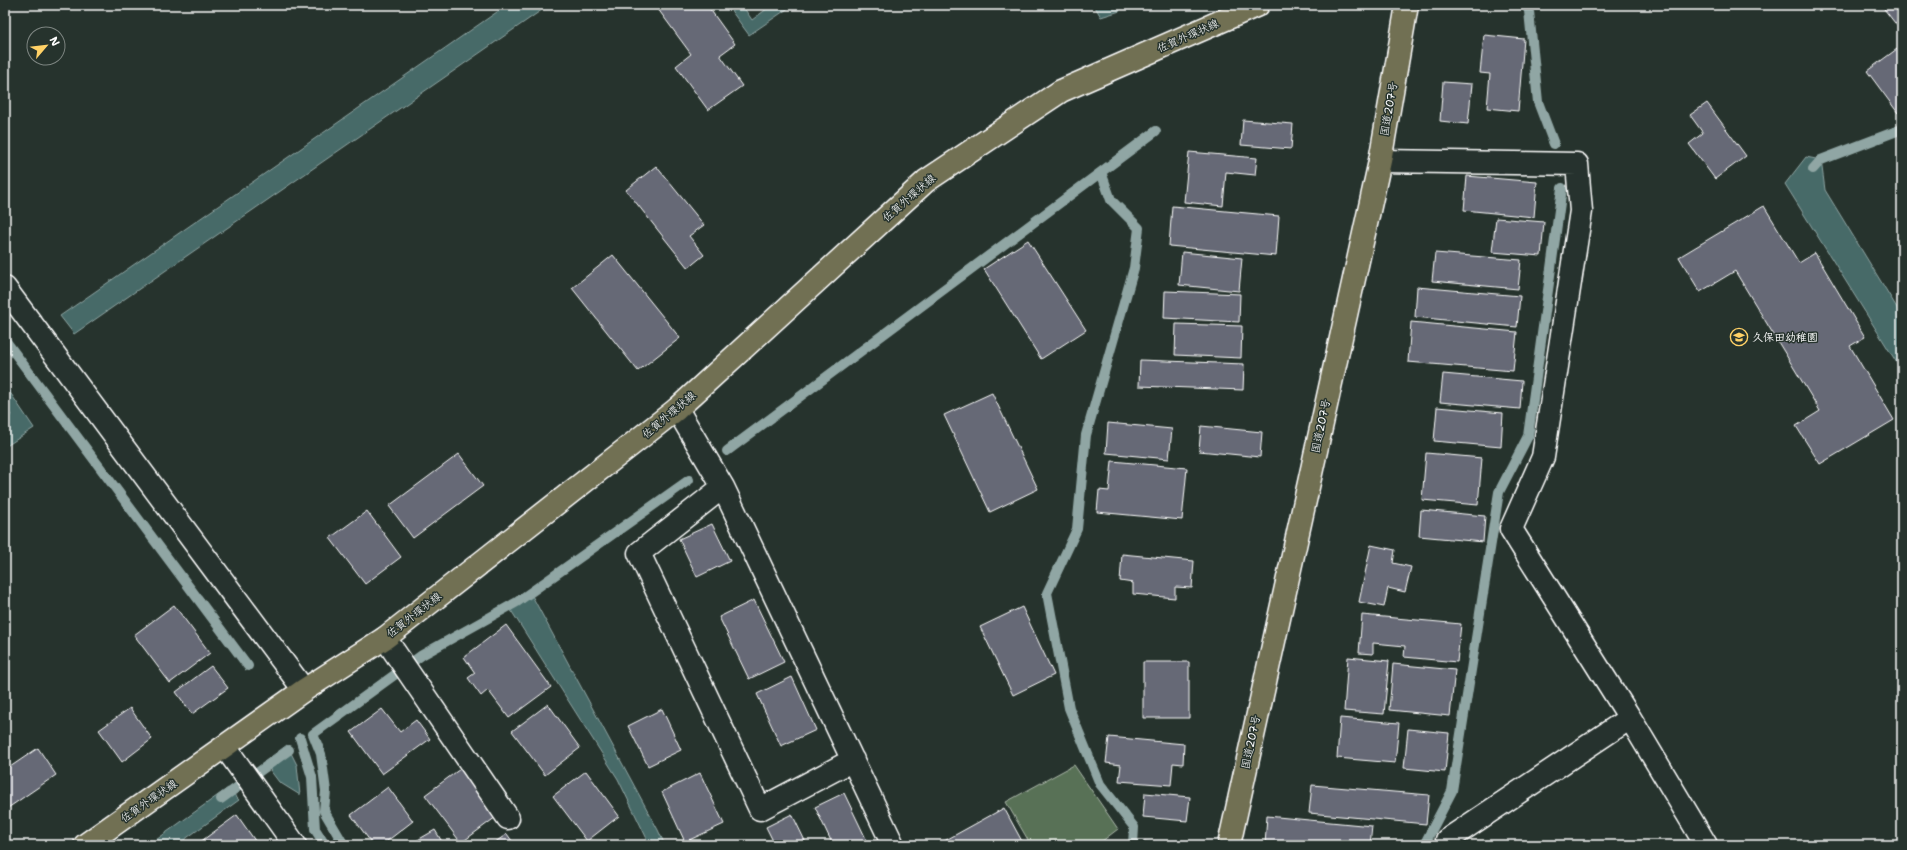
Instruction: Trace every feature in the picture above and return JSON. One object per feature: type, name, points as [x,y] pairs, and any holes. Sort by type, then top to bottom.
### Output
[{"type":"main road","name":"佐賀外環状線","points":[[85,845],[304,690],[385,638],[677,409],[926,181],[1061,91],[1258,5]]},
{"type":"main road","name":"国道207号","points":[[1229,845],[1380,161],[1407,5]]},
{"type":"street","points":[[1380,161],[1577,164],[1581,211],[1543,457],[1511,529],[1630,718],[1706,845]]},
{"type":"street","points":[[5,288],[304,690]]},
{"type":"street","points":[[677,409],[723,487],[893,845]]},
{"type":"street","points":[[723,487],[639,553],[760,809],[853,760]]},
{"type":"street","points":[[385,638],[508,818]]},
{"type":"street","points":[[1446,845],[1447,840],[1630,718]]},
{"type":"street","points":[[225,747],[295,845]]},
{"type":"green space","points":[[1074,765],[1118,829],[1097,845],[1031,845],[1006,802]]},
{"type":"water","points":[[507,5],[549,5],[74,334],[60,316]]},
{"type":"water","points":[[727,5],[742,5],[752,20],[772,5],[793,5],[749,35]]},
{"type":"water","points":[[1094,5],[1116,5],[1120,11],[1101,17]]},
{"type":"water","points":[[1806,157],[1821,160],[1825,190],[1902,316],[1902,371],[1785,184]]},
{"type":"water","points":[[5,385],[34,428],[5,447],[5,420],[11,415],[5,406]]},
{"type":"water","points":[[530,592],[665,845],[650,845],[618,779],[507,604]]},
{"type":"water","points":[[287,745],[297,765],[300,795],[279,782],[264,762]]},
{"type":"water","points":[[228,788],[239,800],[177,845],[149,845]]},
{"type":"building","points":[[655,5],[707,5],[735,44],[720,55],[742,86],[708,110],[676,66],[691,54]]},
{"type":"building","points":[[1881,5],[1902,5],[1902,32]]},
{"type":"building","points":[[1484,35],[1524,39],[1518,111],[1487,108],[1490,74],[1480,73]]},
{"type":"building","points":[[1897,49],[1902,55],[1902,110],[1898,113],[1867,71]]},
{"type":"building","points":[[1443,82],[1472,84],[1468,124],[1440,121]]},
{"type":"building","points":[[1707,103],[1746,156],[1715,179],[1689,144],[1703,133],[1690,115]]},
{"type":"building","points":[[1243,120],[1293,124],[1291,149],[1241,145]]},
{"type":"building","points":[[1189,152],[1257,158],[1255,175],[1226,172],[1223,206],[1184,202]]},
{"type":"building","points":[[656,166],[704,225],[689,236],[704,255],[688,268],[626,190]]},
{"type":"building","points":[[1467,176],[1537,182],[1534,217],[1464,210]]},
{"type":"building","points":[[1172,206],[1279,216],[1276,256],[1169,246]]},
{"type":"building","points":[[1764,206],[1799,263],[1815,253],[1865,337],[1850,346],[1894,420],[1820,464],[1796,426],[1820,411],[1735,271],[1700,292],[1679,257]]},
{"type":"building","points":[[1496,218],[1544,222],[1541,256],[1492,252]]},
{"type":"building","points":[[1028,240],[1086,330],[1041,359],[984,269]]},
{"type":"building","points":[[1182,252],[1242,258],[1239,291],[1179,285]]},
{"type":"building","points":[[1435,253],[1521,260],[1518,289],[1432,281]]},
{"type":"building","points":[[613,255],[680,338],[638,371],[572,288]]},
{"type":"building","points":[[1417,287],[1520,296],[1517,327],[1415,317]]},
{"type":"building","points":[[1165,291],[1240,294],[1239,322],[1164,318]]},
{"type":"building","points":[[1411,322],[1517,332],[1513,371],[1408,362]]},
{"type":"building","points":[[1176,324],[1242,326],[1241,358],[1175,355]]},
{"type":"building","points":[[1140,360],[1244,364],[1243,390],[1139,386]]},
{"type":"building","points":[[1443,374],[1522,381],[1520,409],[1440,402]]},
{"type":"building","points":[[992,393],[1038,489],[990,512],[944,415]]},
{"type":"building","points":[[1437,407],[1503,413],[1501,447],[1434,441]]},
{"type":"building","points":[[1108,423],[1172,429],[1169,459],[1106,453]]},
{"type":"building","points":[[1201,426],[1262,432],[1260,457],[1199,451]]},
{"type":"building","points":[[1426,453],[1482,458],[1478,505],[1422,500]]},
{"type":"building","points":[[459,454],[483,486],[413,538],[389,506]]},
{"type":"building","points":[[1112,461],[1187,468],[1182,520],[1097,512],[1099,490],[1109,491]]},
{"type":"building","points":[[1421,510],[1485,516],[1483,542],[1419,536]]},
{"type":"building","points":[[367,511],[401,557],[365,584],[330,538]]},
{"type":"building","points":[[712,524],[730,561],[697,577],[679,539]]},
{"type":"building","points":[[1371,545],[1395,550],[1393,563],[1411,567],[1405,592],[1388,588],[1384,607],[1359,602]]},
{"type":"building","points":[[1122,554],[1194,561],[1192,588],[1175,587],[1175,598],[1133,594],[1133,583],[1120,581]]},
{"type":"building","points":[[754,600],[784,662],[749,679],[719,617]]},
{"type":"building","points":[[174,605],[210,653],[170,683],[134,635]]},
{"type":"building","points":[[1022,607],[1054,675],[1013,695],[980,627]]},
{"type":"building","points":[[1362,615],[1461,624],[1457,662],[1404,657],[1405,646],[1373,643],[1373,654],[1359,653]]},
{"type":"building","points":[[506,625],[551,687],[509,718],[488,690],[481,696],[468,678],[475,673],[464,657]]},
{"type":"building","points":[[1348,657],[1389,661],[1384,714],[1344,711]]},
{"type":"building","points":[[1143,662],[1189,662],[1189,718],[1143,718]]},
{"type":"building","points":[[1393,664],[1455,670],[1450,716],[1389,710]]},
{"type":"building","points":[[211,666],[228,688],[192,714],[176,692]]},
{"type":"building","points":[[792,677],[816,730],[781,746],[757,694]]},
{"type":"building","points":[[548,704],[580,748],[545,775],[512,731]]},
{"type":"building","points":[[130,708],[152,739],[122,762],[99,730]]},
{"type":"building","points":[[382,709],[400,732],[416,720],[430,739],[382,774],[351,732]]},
{"type":"building","points":[[662,709],[681,750],[648,766],[628,726]]},
{"type":"building","points":[[1340,718],[1399,723],[1395,763],[1337,758]]},
{"type":"building","points":[[1408,729],[1449,733],[1445,772],[1404,768]]},
{"type":"building","points":[[1109,737],[1184,744],[1183,764],[1173,763],[1171,785],[1119,781],[1121,765],[1106,763]]},
{"type":"building","points":[[38,748],[56,775],[5,810],[5,760],[10,767]]},
{"type":"building","points":[[460,769],[496,817],[461,843],[425,795]]},
{"type":"building","points":[[586,771],[619,816],[587,841],[553,796]]},
{"type":"building","points":[[700,773],[724,824],[685,842],[662,792]]},
{"type":"building","points":[[1312,785],[1429,795],[1426,824],[1309,813]]},
{"type":"building","points":[[388,787],[413,821],[382,845],[373,845],[351,815]]},
{"type":"building","points":[[844,793],[869,845],[833,845],[815,807]]},
{"type":"building","points":[[1145,793],[1190,797],[1187,821],[1143,817]]},
{"type":"building","points":[[1004,808],[1024,845],[937,845]]},
{"type":"building","points":[[792,814],[807,845],[775,845],[766,827]]},
{"type":"building","points":[[237,815],[258,845],[196,845]]},
{"type":"building","points":[[1267,816],[1372,826],[1370,845],[1265,845]]},
{"type":"building","points":[[435,830],[444,845],[409,845]]},
{"type":"building","points":[[507,834],[515,845],[491,845]]},
{"type":"building","points":[[1144,841],[1164,845],[1143,845]]},
{"type":"waterway","points":[[1526,5],[1529,11],[1538,102],[1554,144]]},
{"type":"waterway","points":[[1813,169],[1821,160],[1902,129]]},
{"type":"waterway","points":[[727,451],[1156,131]]},
{"type":"waterway","points":[[1101,172],[1111,200],[1139,228],[1134,268],[1086,435],[1077,529],[1047,593],[1069,708],[1100,784],[1134,827],[1133,845]]},
{"type":"waterway","points":[[1424,845],[1452,791],[1499,492],[1528,436],[1562,188]]},
{"type":"waterway","points":[[5,340],[248,666]]},
{"type":"waterway","points":[[344,845],[324,811],[326,791],[321,754],[313,734],[422,655],[517,602],[689,480]]},
{"type":"waterway","points":[[300,738],[312,777],[315,829],[325,845]]},
{"type":"waterway","points":[[221,799],[289,750]]},
{"type":"place","name":"久保田幼稚園","points":[[1739,337]]}]
